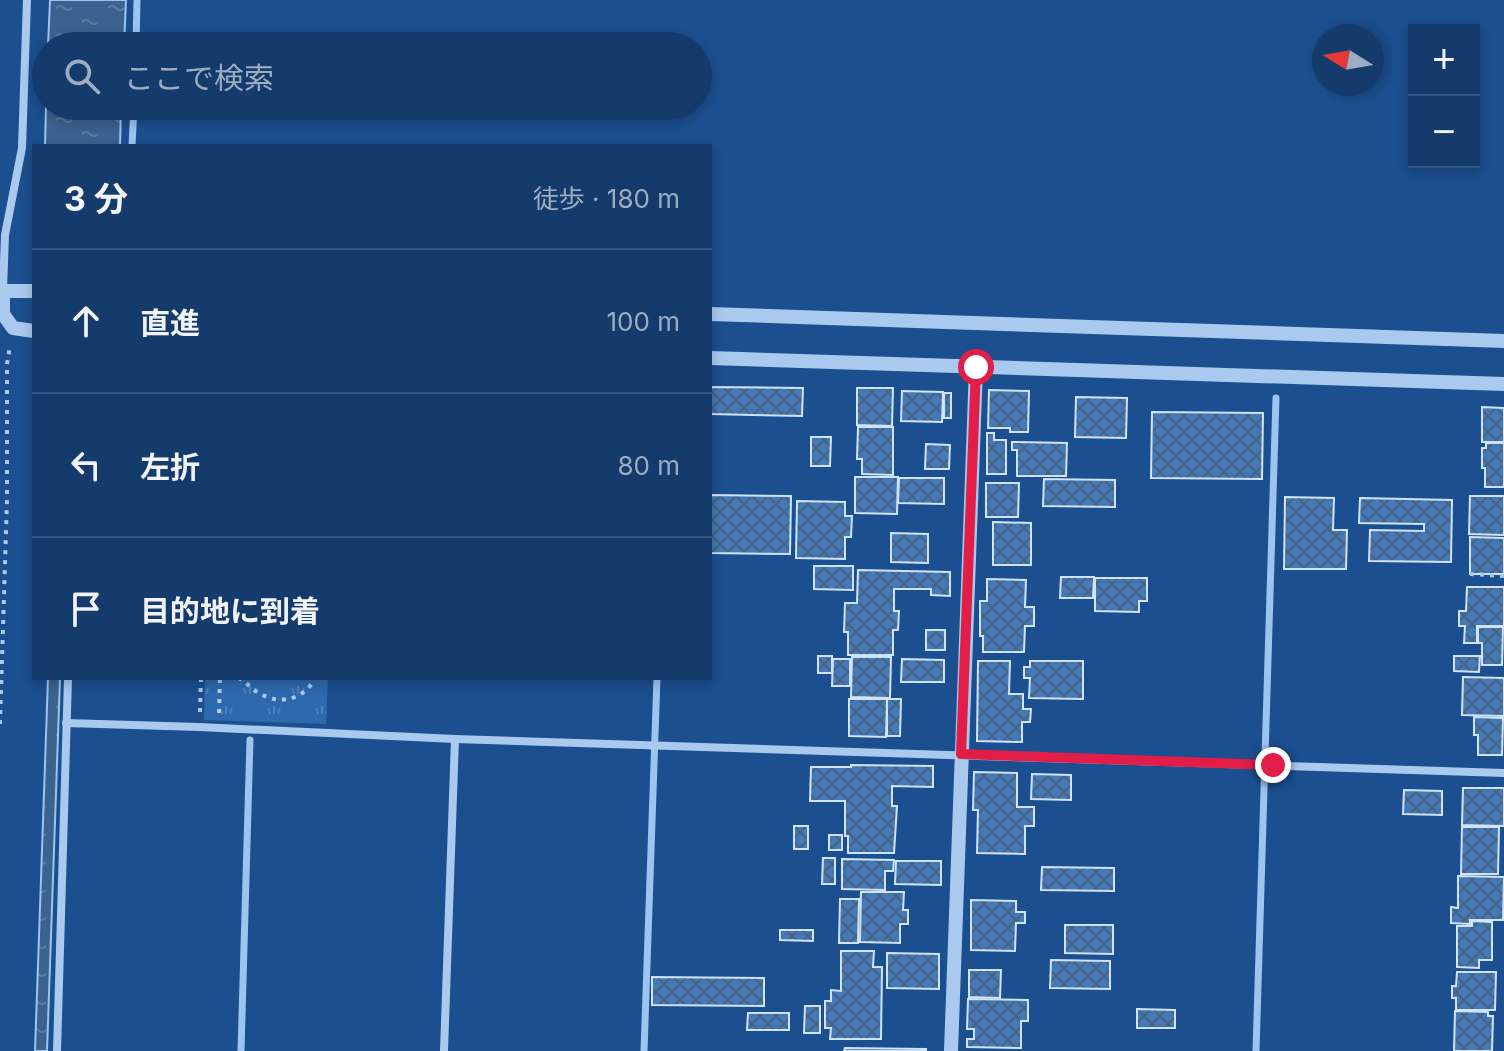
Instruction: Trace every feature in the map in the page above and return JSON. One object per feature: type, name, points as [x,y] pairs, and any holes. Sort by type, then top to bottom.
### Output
[{"type":"street","points":[[27,0],[22,148],[5,235],[2,290],[3,314],[13,328],[32,331]]},
{"type":"street","points":[[2,290],[32,291]]},
{"type":"street","points":[[712,314],[1504,341]]},
{"type":"street","points":[[712,358],[1504,384]]},
{"type":"street","points":[[951,1051],[976,367]]},
{"type":"street","points":[[57,1051],[68,680]]},
{"type":"street","points":[[66,723],[455,739],[1504,773]]},
{"type":"street","points":[[444,1051],[455,739]]},
{"type":"path","points":[[0,724],[7,500],[7,364],[13,328]]},
{"type":"path","points":[[1470,574],[1504,576]]},
{"type":"path","points":[[199,727],[201,680]]},
{"type":"path","points":[[218,728],[220,680]]},
{"type":"path","points":[[243,680],[263,695],[284,700],[305,693],[314,680]]},
{"type":"green space","points":[[205,680],[328,680],[326,724],[204,720]]},
{"type":"water","points":[[50,0],[126,0],[125,32],[49,32]]},
{"type":"water","points":[[46,120],[121,120],[120,144],[45,144]]},
{"type":"water","points":[[48,680],[60,680],[47,1051],[35,1051]]},
{"type":"building","points":[[712,387],[803,388],[802,416],[712,414]]},
{"type":"building","points":[[857,388],[893,388],[892,426],[857,425]]},
{"type":"building","points":[[989,390],[1029,391],[1028,432],[988,428]]},
{"type":"building","points":[[902,391],[943,392],[942,422],[901,421]]},
{"type":"building","points":[[944,393],[951,393],[951,418],[944,418]]},
{"type":"building","points":[[1076,397],[1127,398],[1126,438],[1075,437]]},
{"type":"building","points":[[1482,407],[1504,408],[1504,442],[1482,442]]},
{"type":"building","points":[[1152,412],[1263,413],[1262,479],[1151,478]]},
{"type":"building","points":[[858,427],[893,427],[893,475],[862,474],[862,459],[857,459]]},
{"type":"building","points":[[987,433],[994,433],[994,440],[1006,440],[1006,474],[987,474]]},
{"type":"building","points":[[811,437],[831,437],[830,466],[811,466]]},
{"type":"building","points":[[1012,442],[1067,443],[1066,476],[1017,476],[1017,450],[1012,450]]},
{"type":"building","points":[[1486,443],[1504,443],[1504,487],[1485,487],[1482,448],[1486,448]]},
{"type":"building","points":[[926,444],[950,445],[949,469],[925,469]]},
{"type":"building","points":[[855,477],[898,477],[897,514],[855,513]]},
{"type":"building","points":[[899,478],[944,478],[944,504],[898,503]]},
{"type":"building","points":[[1044,479],[1115,480],[1115,507],[1043,506]]},
{"type":"building","points":[[986,483],[1019,483],[1018,517],[986,517]]},
{"type":"building","points":[[712,495],[791,496],[790,554],[712,553]]},
{"type":"building","points":[[1470,496],[1504,496],[1504,535],[1469,534]]},
{"type":"building","points":[[1285,497],[1334,498],[1333,530],[1347,530],[1346,569],[1284,569]]},
{"type":"building","points":[[1360,498],[1452,500],[1451,562],[1369,561],[1370,530],[1424,531],[1424,524],[1359,523]]},
{"type":"building","points":[[797,501],[845,502],[845,516],[852,516],[851,537],[845,537],[845,559],[796,558]]},
{"type":"building","points":[[993,522],[1031,523],[1031,565],[993,565]]},
{"type":"building","points":[[891,533],[928,534],[928,563],[891,562]]},
{"type":"building","points":[[1470,537],[1504,538],[1504,574],[1470,574]]},
{"type":"building","points":[[814,566],[853,566],[853,590],[814,589]]},
{"type":"building","points":[[858,570],[950,572],[950,596],[931,595],[931,589],[894,589],[894,611],[899,611],[898,630],[893,630],[893,655],[848,655],[848,632],[844,632],[845,603],[857,603]]},
{"type":"building","points":[[1061,577],[1094,577],[1093,598],[1060,598]]},
{"type":"building","points":[[1095,578],[1147,578],[1147,601],[1139,601],[1139,612],[1095,611]]},
{"type":"building","points":[[987,579],[1026,580],[1025,607],[1034,607],[1034,626],[1025,626],[1024,652],[983,652],[980,601],[987,601]]},
{"type":"building","points":[[1467,587],[1504,587],[1504,626],[1477,626],[1477,643],[1464,643],[1465,626],[1459,626],[1459,611],[1466,611]]},
{"type":"building","points":[[1478,627],[1503,627],[1502,665],[1482,665]]},
{"type":"building","points":[[926,630],[945,630],[945,650],[926,650]]},
{"type":"building","points":[[818,656],[832,656],[832,673],[818,673]]},
{"type":"building","points":[[1454,656],[1480,656],[1479,672],[1454,671]]},
{"type":"building","points":[[852,657],[891,657],[890,698],[851,697]]},
{"type":"building","points":[[833,659],[850,659],[850,686],[832,686]]},
{"type":"building","points":[[902,659],[944,660],[944,682],[901,682]]},
{"type":"building","points":[[978,661],[1010,661],[1009,694],[1023,694],[1023,709],[1031,709],[1030,722],[1022,722],[1022,742],[977,741]]},
{"type":"building","points":[[1030,661],[1083,661],[1083,699],[1029,698],[1030,678],[1024,678],[1024,667],[1030,667]]},
{"type":"building","points":[[1463,677],[1504,678],[1504,716],[1462,715]]},
{"type":"building","points":[[849,699],[887,699],[886,737],[849,736]]},
{"type":"building","points":[[887,699],[901,699],[900,736],[887,736]]},
{"type":"building","points":[[1474,717],[1503,718],[1502,755],[1478,755]]},
{"type":"building","points":[[933,766],[933,787],[892,786],[892,806],[897,806],[894,853],[848,853],[845,801],[810,801],[811,767]]},
{"type":"building","points":[[974,772],[1017,773],[1017,807],[1034,807],[1034,826],[1025,826],[1025,854],[977,853],[978,810],[973,810]]},
{"type":"building","points":[[1032,774],[1071,775],[1071,800],[1031,799]]},
{"type":"building","points":[[1463,788],[1504,788],[1504,826],[1462,825]]},
{"type":"building","points":[[1404,790],[1442,791],[1442,815],[1403,814]]},
{"type":"building","points":[[794,826],[808,826],[808,849],[794,849]]},
{"type":"building","points":[[1462,827],[1499,827],[1498,874],[1461,874]]},
{"type":"building","points":[[829,835],[842,835],[842,850],[829,850]]},
{"type":"building","points":[[823,858],[835,858],[835,884],[822,884]]},
{"type":"building","points":[[842,859],[894,860],[893,871],[885,871],[885,890],[842,889]]},
{"type":"building","points":[[896,861],[941,861],[941,885],[895,884]]},
{"type":"building","points":[[1042,867],[1114,868],[1114,891],[1041,890]]},
{"type":"building","points":[[1458,876],[1504,877],[1503,920],[1451,923],[1451,907],[1458,908]]},
{"type":"building","points":[[861,892],[904,892],[903,910],[908,910],[908,924],[900,924],[900,943],[860,942]]},
{"type":"building","points":[[840,899],[859,899],[858,943],[839,943]]},
{"type":"building","points":[[971,900],[1016,901],[1016,912],[1025,912],[1025,923],[1016,923],[1015,951],[971,950]]},
{"type":"building","points":[[1472,921],[1492,922],[1492,960],[1479,960],[1479,968],[1457,967],[1457,926],[1472,926]]},
{"type":"building","points":[[1065,925],[1113,925],[1113,954],[1065,953]]},
{"type":"building","points":[[780,930],[813,930],[813,941],[780,940]]},
{"type":"building","points":[[841,951],[874,951],[873,967],[882,967],[881,1039],[830,1039],[831,1028],[825,1028],[825,1001],[831,1001],[831,990],[841,991]]},
{"type":"building","points":[[887,953],[939,954],[939,989],[887,988]]},
{"type":"building","points":[[1051,960],[1110,961],[1110,989],[1050,988]]},
{"type":"building","points":[[969,970],[1001,970],[1000,998],[969,997]]},
{"type":"building","points":[[1457,972],[1496,972],[1495,1010],[1456,1010],[1452,986],[1456,986]]},
{"type":"building","points":[[652,977],[764,978],[764,1006],[652,1005]]},
{"type":"building","points":[[968,999],[1028,1000],[1028,1021],[1021,1021],[1021,1048],[967,1047],[967,1039],[974,1039],[974,1029],[967,1029]]},
{"type":"building","points":[[805,1006],[820,1006],[820,1033],[804,1033]]},
{"type":"building","points":[[1137,1009],[1175,1010],[1175,1028],[1137,1028]]},
{"type":"building","points":[[1455,1011],[1488,1012],[1488,1016],[1493,1016],[1492,1051],[1454,1051]]},
{"type":"building","points":[[748,1013],[789,1013],[789,1030],[747,1030]]},
{"type":"building","points":[[845,1048],[926,1049],[926,1051],[844,1051]]},
{"type":"waterway","points":[[136,32],[137,0]]},
{"type":"waterway","points":[[132,144],[133,120]]},
{"type":"waterway","points":[[1256,1051],[1276,398]]},
{"type":"waterway","points":[[644,1051],[657,680]]},
{"type":"waterway","points":[[241,1051],[250,740]]},
{"type":"route","points":[[976,367],[961,754],[1273,765]]}]
